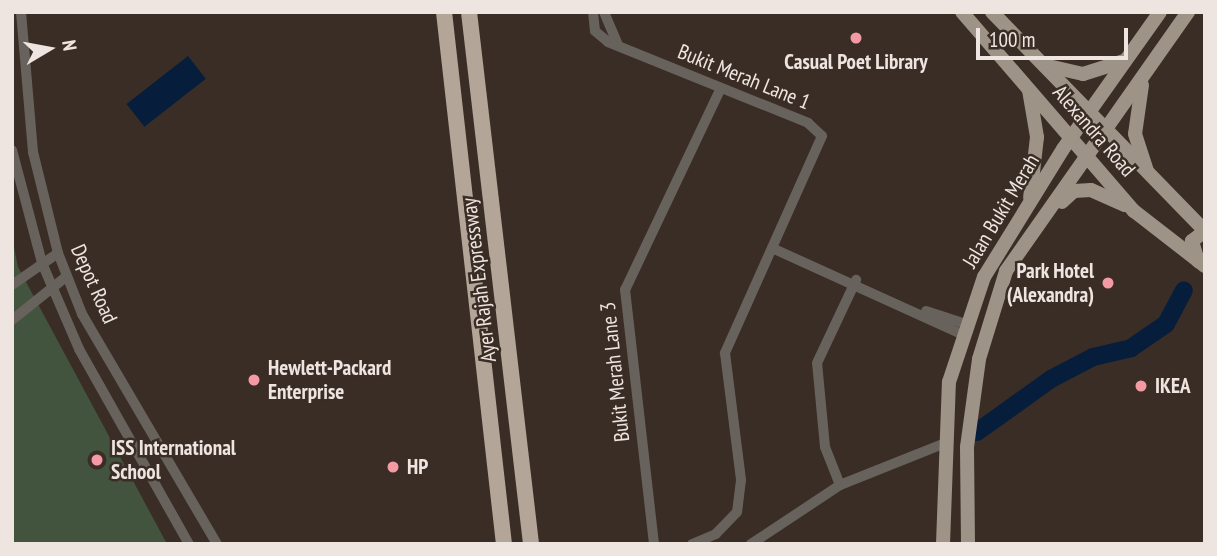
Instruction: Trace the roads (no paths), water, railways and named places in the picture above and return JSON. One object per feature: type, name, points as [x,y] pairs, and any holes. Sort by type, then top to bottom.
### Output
[{"type":"highway","name":"Ayer Rajah Expressway","points":[[444,12],[504,544]]},
{"type":"highway","name":"Ayer Rajah Expressway","points":[[469,12],[531,544]]},
{"type":"main road","name":"Alexandra Road","points":[[962,12],[1089,155],[1134,211],[1201,264]]},
{"type":"main road","name":"Alexandra Road","points":[[992,12],[1156,187],[1205,231]]},
{"type":"main road","name":"Jalan Bukit Merah","points":[[943,544],[943,444],[964,329],[998,248],[1030,204],[1087,113],[1160,12]]},
{"type":"main road","name":"Jalan Bukit Merah","points":[[968,544],[967,447],[985,328],[1006,271],[1188,12]]},
{"type":"main road","points":[[1039,63],[1083,74],[1128,58]]},
{"type":"main road","points":[[1144,76],[1135,134],[1156,187]]},
{"type":"main road","points":[[1028,89],[1037,136],[1030,204]]},
{"type":"main road","points":[[1046,217],[1073,191],[1110,196],[1134,211]]},
{"type":"main road","points":[[1201,264],[1192,241],[1205,231]]},
{"type":"street","name":"Depot Road","points":[[20,12],[33,152],[58,253],[82,314],[217,544]]},
{"type":"street","name":"Bukit Merah Lane 1","points":[[593,12],[595,31],[617,43],[720,90],[808,123],[822,136],[773,245]]},
{"type":"street","points":[[604,12],[617,43]]},
{"type":"street","name":"Bukit Merah Lane 3","points":[[654,544],[625,290],[720,90]]},
{"type":"street","name":"Depot Road","points":[[12,150],[42,262],[79,349],[189,544]]},
{"type":"street","points":[[692,544],[724,528],[740,502],[724,353],[773,245],[964,329]]},
{"type":"street","points":[[12,285],[58,253]]},
{"type":"street","points":[[12,320],[67,276]]},
{"type":"street","points":[[840,485],[825,447],[817,363],[855,283]]},
{"type":"street","points":[[751,544],[840,485],[943,444]]},
{"type":"water","points":[[188,56],[206,79],[144,127],[127,104]]},
{"type":"waterway","points":[[977,432],[1051,379],[1093,357],[1131,348],[1166,324],[1184,290]]},
{"type":"place","name":"Casual Poet Library","points":[[856,38]]},
{"type":"place","name":"Park Hotel (Alexandra)","points":[[1108,283]]},
{"type":"place","name":"Hewlett-Packard Enterprise","points":[[254,380]]},
{"type":"place","name":"IKEA","points":[[1141,386]]},
{"type":"place","name":"ISS International School","points":[[97,460]]},
{"type":"place","name":"HP","points":[[393,467]]}]
